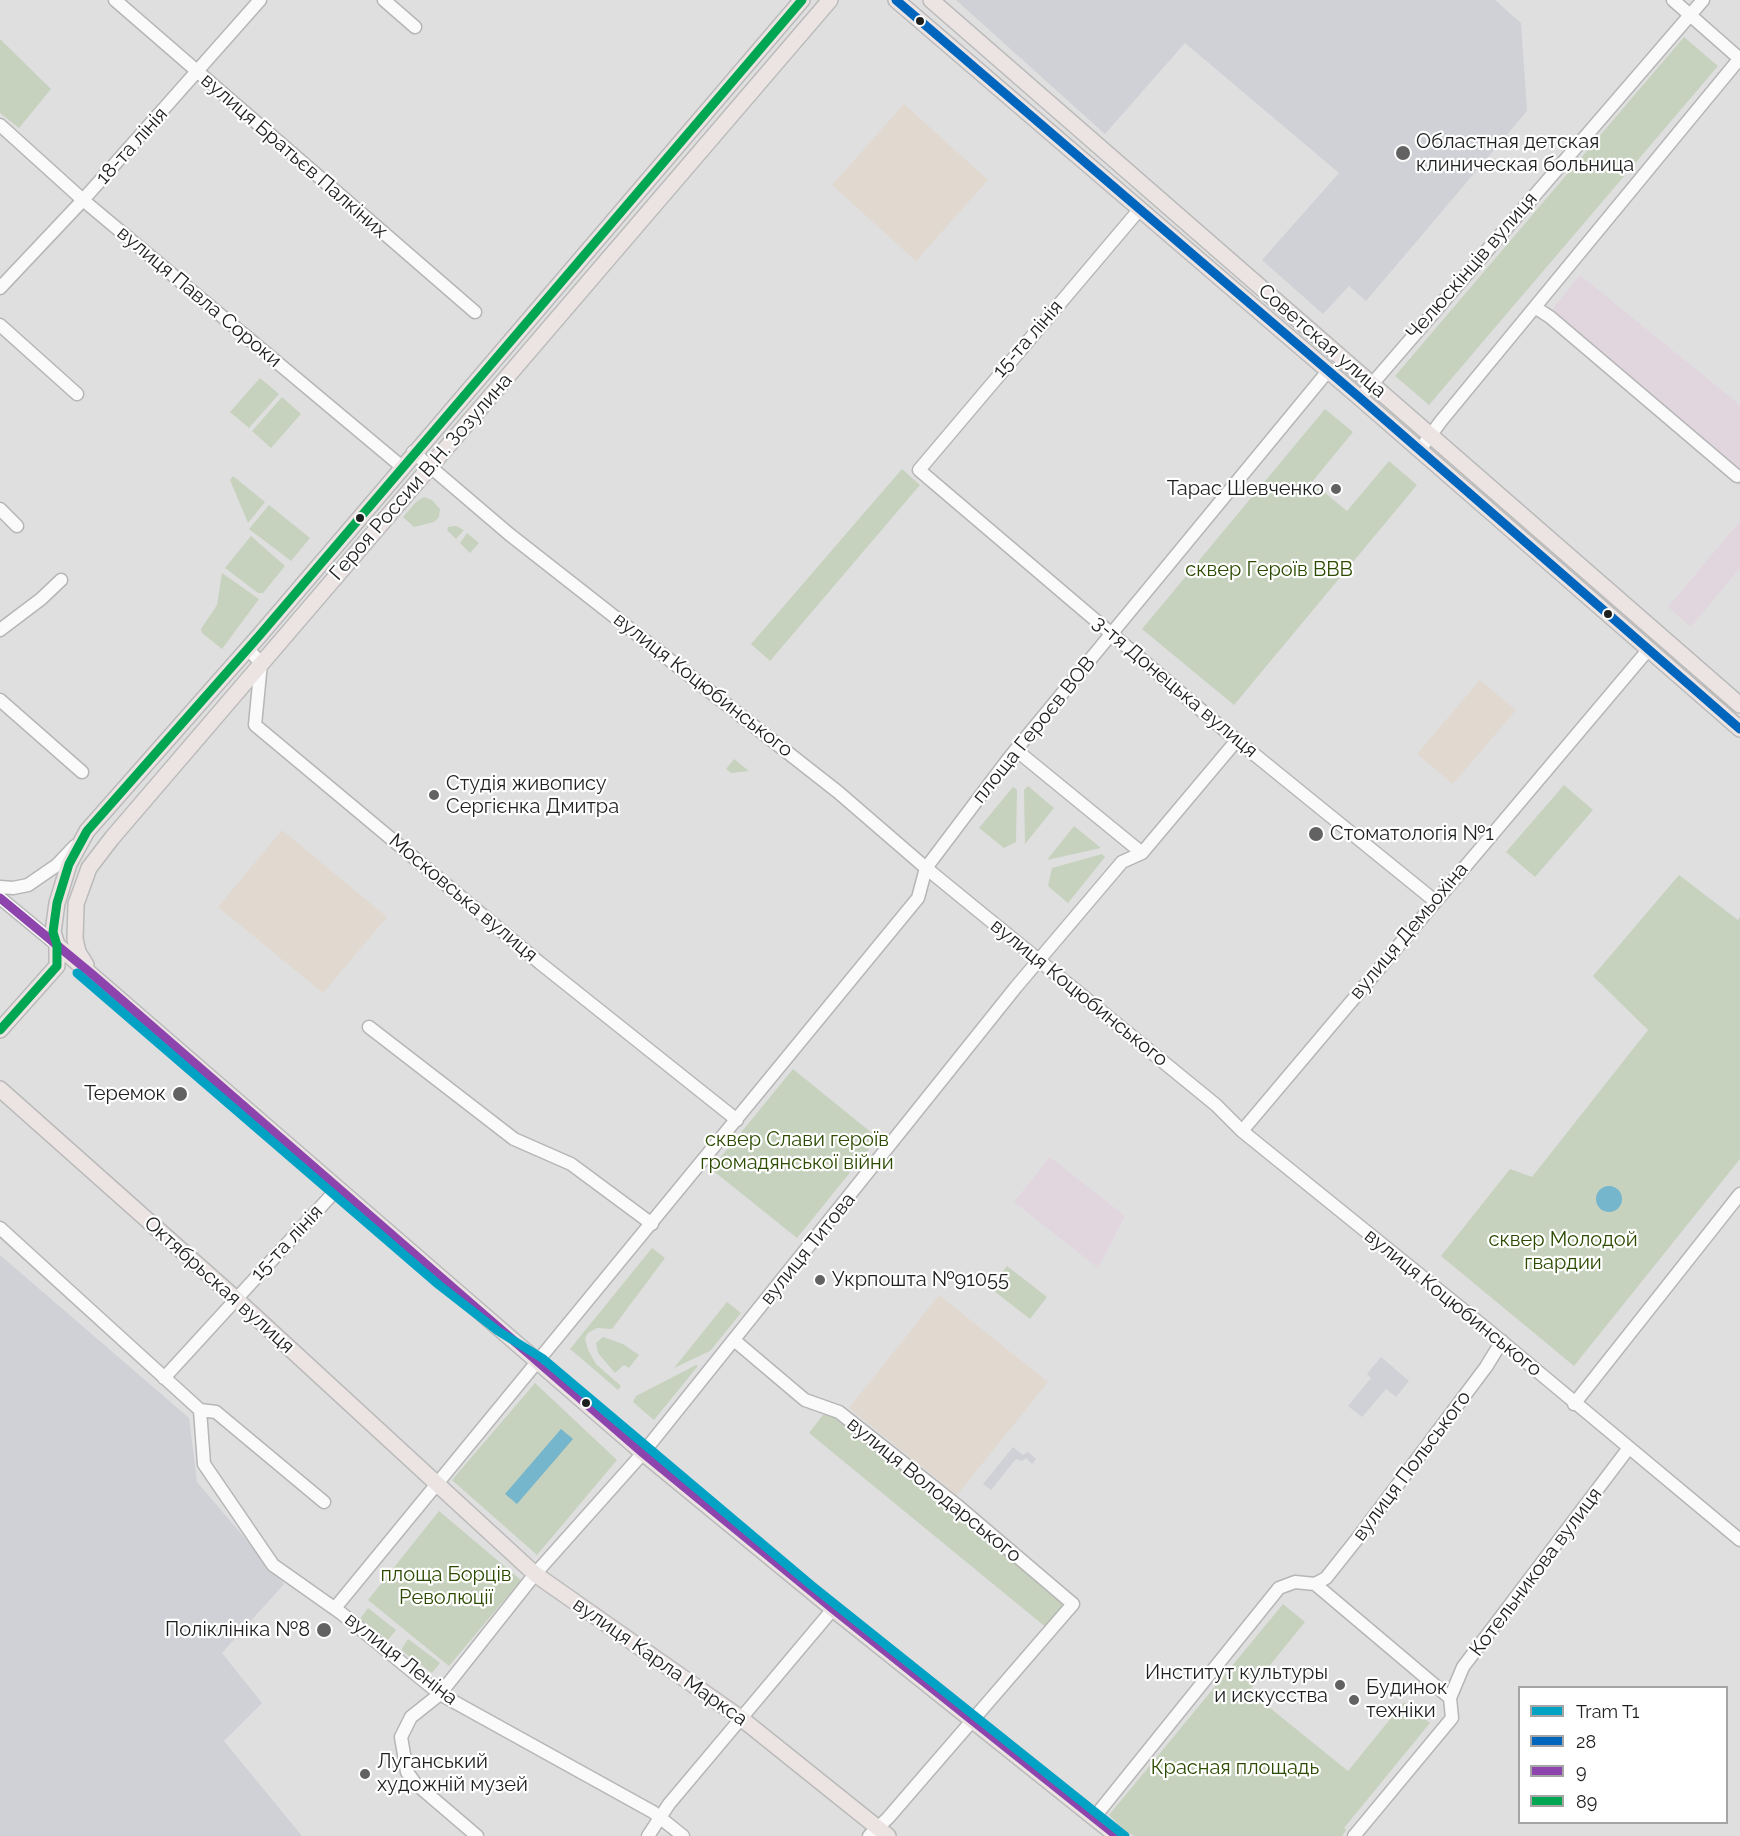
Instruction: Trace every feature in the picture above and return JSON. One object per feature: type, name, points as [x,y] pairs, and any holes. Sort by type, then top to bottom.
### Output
[{"type":"main road","name":"Героя России В.Н. Зозулина","points":[[0,1030],[57,966],[57,945],[53,932],[57,903],[69,864],[87,831],[247,648],[802,0]]},
{"type":"main road","name":"Героя России В.Н. Зозулина","points":[[93,975],[78,952],[73,924],[76,904],[89,868],[261,663],[830,0]]},
{"type":"main road","points":[[896,0],[1360,398],[1740,729]]},
{"type":"main road","name":"Советская улица","points":[[931,0],[1740,705]]},
{"type":"main road","points":[[57,945],[643,1453],[833,1609],[1117,1836]]},
{"type":"main road","name":"Октябрьская вулиця","points":[[0,1089],[438,1482]]},
{"type":"main road","name":"вулиця Карла Маркса","points":[[438,1482],[535,1574],[742,1719],[878,1833]]},
{"type":"street","name":"вулиця Братьєв Палкіних","points":[[115,0],[475,312]]},
{"type":"street","name":"18-та лінія","points":[[0,288],[83,200],[260,0]]},
{"type":"street","points":[[384,0],[415,27]]},
{"type":"street","points":[[1419,451],[1740,59],[1673,0]]},
{"type":"street","name":"Челюскінців вулиця","points":[[1360,398],[1703,0]]},
{"type":"street","name":"вулиця Павла Сороки","points":[[0,125],[83,200],[401,466]]},
{"type":"street","name":"15-та лінія","points":[[919,470],[1139,210]]},
{"type":"street","points":[[1536,308],[1550,316],[1737,476]]},
{"type":"street","points":[[0,325],[77,394]]},
{"type":"street","name":"площа Героєв ВОВ","points":[[926,868],[1016,750],[1328,371]]},
{"type":"street","name":"вулиця Коцюбинського","points":[[413,452],[509,534],[830,785],[926,868],[1215,1105],[1242,1131],[1502,1341],[1574,1404],[1740,1540]]},
{"type":"street","name":"3-тя Донецька вулиця","points":[[919,470],[1237,740],[1435,901]]},
{"type":"street","points":[[0,509],[17,526]]},
{"type":"street","points":[[0,630],[41,599],[61,580]]},
{"type":"street","points":[[247,648],[261,663]]},
{"type":"street","name":"вулиця Демьохіна","points":[[1242,1131],[1648,650]]},
{"type":"street","name":"Московська вулиця","points":[[261,663],[255,725],[540,963],[737,1120]]},
{"type":"street","points":[[0,700],[82,772]]},
{"type":"street","points":[[1039,961],[1122,862],[1142,853],[1237,740]]},
{"type":"street","points":[[1016,750],[1142,853]]},
{"type":"street","points":[[0,887],[13,888],[28,885],[43,876],[57,865],[87,831]]},
{"type":"street","points":[[335,1608],[918,898],[926,868]]},
{"type":"street","points":[[0,898],[57,945]]},
{"type":"street","name":"вулиця Титова","points":[[477,1836],[415,1783],[407,1772],[403,1760],[401,1737],[405,1726],[411,1717],[440,1694],[535,1574],[643,1453],[1039,961]]},
{"type":"street","points":[[369,1027],[514,1139],[571,1164],[652,1224]]},
{"type":"street","name":"15-та лінія","points":[[164,1378],[338,1188]]},
{"type":"street","points":[[1574,1404],[1740,1194]]},
{"type":"street","points":[[0,1228],[200,1410],[216,1412],[324,1502]]},
{"type":"street","name":"вулиця Володарського","points":[[734,1340],[805,1400],[839,1412],[959,1507],[1073,1604],[973,1719]]},
{"type":"street","name":"вулиця Польського","points":[[1315,1584],[1326,1578],[1350,1548],[1486,1367],[1502,1341]]},
{"type":"street","name":"вулиця Леніна","points":[[200,1410],[204,1464],[273,1565],[335,1608],[440,1694],[661,1817],[683,1836]]},
{"type":"street","name":"Котельникова вулиця","points":[[1354,1836],[1452,1718],[1450,1698],[1463,1667],[1628,1449]]},
{"type":"street","points":[[1091,1816],[1097,1814],[1279,1588],[1294,1582],[1315,1584],[1450,1698]]},
{"type":"street","points":[[648,1836],[669,1804],[833,1609]]},
{"type":"street","points":[[878,1833],[973,1719]]},
{"type":"shaded area","name":"Областная детская клиническая больница","points":[[956,0],[1495,0],[1521,23],[1527,111],[1366,301],[1349,286],[1323,314],[1262,260],[1339,173],[1185,43],[1105,134]]},
{"type":"shaded area","points":[[904,104],[988,180],[916,261],[832,185]]},
{"type":"shaded area","points":[[1580,275],[1740,405],[1740,487],[1543,321]]},
{"type":"shaded area","points":[[1740,521],[1740,568],[1691,627],[1668,607]]},
{"type":"shaded area","points":[[1480,680],[1516,710],[1453,784],[1417,754]]},
{"type":"shaded area","points":[[282,830],[387,917],[323,993],[218,907]]},
{"type":"shaded area","points":[[1050,1157],[1125,1216],[1098,1268],[1014,1202]]},
{"type":"shaded area","points":[[0,1255],[189,1418],[197,1482],[284,1584],[222,1653],[262,1703],[224,1741],[302,1836],[0,1836]]},
{"type":"shaded area","points":[[939,1295],[1048,1382],[957,1495],[849,1408]]},
{"type":"shaded area","points":[[1381,1357],[1409,1381],[1396,1397],[1386,1389],[1362,1417],[1348,1406],[1371,1378],[1367,1374]]},
{"type":"shaded area","points":[[1013,1447],[1023,1455],[1028,1452],[1036,1459],[1032,1464],[1026,1458],[1022,1461],[1016,1459],[991,1490],[983,1484]]},
{"type":"green space","points":[[1684,37],[1718,66],[1429,405],[1395,376]]},
{"type":"green space","points":[[0,39],[51,89],[19,128],[0,113]]},
{"type":"green space","points":[[260,378],[279,394],[249,428],[230,412]]},
{"type":"green space","points":[[282,397],[301,414],[271,448],[252,431]]},
{"type":"green space","name":"сквер Героїв ВВВ","points":[[1325,409],[1353,432],[1312,482],[1347,511],[1389,461],[1417,485],[1234,705],[1142,629]]},
{"type":"green space","points":[[902,469],[920,485],[770,661],[751,644]]},
{"type":"green space","points":[[233,476],[265,502],[248,523],[230,480]]},
{"type":"green space","points":[[424,497],[432,500],[440,509],[439,517],[434,522],[414,527],[403,517],[416,502]]},
{"type":"green space","points":[[269,505],[310,538],[291,561],[249,529]]},
{"type":"green space","points":[[456,526],[464,530],[456,539],[447,530],[448,527]]},
{"type":"green space","points":[[467,533],[479,543],[470,553],[460,543]]},
{"type":"green space","points":[[251,536],[285,566],[263,593],[258,593],[225,568]]},
{"type":"green space","points":[[222,573],[259,599],[222,649],[202,633],[201,629],[217,605]]},
{"type":"green space","points":[[734,759],[749,771],[731,773],[726,769]]},
{"type":"green space","points":[[1564,785],[1593,810],[1535,877],[1506,852]]},
{"type":"green space","points":[[1028,786],[1054,808],[1025,844],[1024,790]]},
{"type":"green space","points":[[1013,787],[1017,790],[1016,842],[1004,848],[979,828]]},
{"type":"green space","points":[[1074,826],[1101,848],[1047,860]]},
{"type":"green space","points":[[1102,854],[1105,857],[1068,903],[1048,886],[1052,868]]},
{"type":"green space","name":"сквер Молодой гвардии","points":[[1679,875],[1738,920],[1740,917],[1740,1159],[1574,1366],[1441,1256],[1510,1169],[1532,1177],[1648,1030],[1593,976]]},
{"type":"green space","name":"сквер Слави героїв громадянської війни","points":[[793,1069],[878,1138],[797,1238],[711,1169]]},
{"type":"green space","points":[[652,1248],[665,1258],[612,1329],[597,1328],[588,1333],[585,1338],[588,1350],[596,1364],[621,1386],[618,1390],[570,1349]]},
{"type":"green space","points":[[1007,1266],[1047,1297],[1030,1319],[990,1288]]},
{"type":"green space","points":[[727,1302],[741,1313],[710,1351],[674,1368]]},
{"type":"green space","points":[[603,1337],[623,1344],[639,1355],[629,1368],[624,1365],[615,1373],[598,1353],[596,1343]]},
{"type":"green space","points":[[698,1366],[654,1420],[633,1402],[636,1396]]},
{"type":"green space","points":[[535,1383],[617,1460],[537,1555],[452,1480]]},
{"type":"green space","points":[[829,1407],[1069,1605],[1048,1629],[809,1433]]},
{"type":"green space","name":"площа Борців Революції","points":[[439,1511],[521,1580],[449,1666],[368,1600]]},
{"type":"green space","name":"Красная площадь","points":[[1283,1604],[1305,1622],[1249,1691],[1348,1771],[1404,1702],[1430,1723],[1344,1828],[1346,1830],[1342,1836],[1135,1836],[1126,1832],[1109,1815]]},
{"type":"green space","points":[[368,1608],[396,1630],[388,1640],[360,1619]]},
{"type":"green space","points":[[408,1639],[440,1663],[432,1673],[401,1650]]},
{"type":"water","points":[[1609,1186],[1618,1190],[1622,1199],[1618,1208],[1609,1212],[1600,1208],[1596,1199],[1600,1190]]},
{"type":"water","points":[[561,1429],[573,1439],[517,1504],[505,1494]]},
{"type":"tram line","name":"T1","points":[[77,973],[439,1285],[498,1331],[542,1358],[811,1585],[1125,1836]]},
{"type":"transit line","name":"89","points":[[0,1030],[57,966],[57,945],[53,932],[57,903],[69,864],[87,831],[259,636],[802,0]]},
{"type":"transit line","name":"28","points":[[896,0],[1360,398],[1740,729]]},
{"type":"transit line","name":"9","points":[[0,898],[93,975],[643,1453],[833,1609],[1117,1836]]},
{"type":"place","name":"Областная детская клиническая больница","points":[[1403,153]]},
{"type":"place","name":"Тарас Шевченко","points":[[1336,489]]},
{"type":"place","name":"Студія живопису Сергієнка Дмитра","points":[[434,795]]},
{"type":"place","name":"Стоматологія №1","points":[[1316,834]]},
{"type":"place","name":"Теремок","points":[[180,1094]]},
{"type":"place","name":"Укрпошта №91055","points":[[820,1280]]},
{"type":"place","name":"Поліклініка №8","points":[[324,1630]]},
{"type":"place","name":"Институт культуры и искусства","points":[[1340,1685]]},
{"type":"place","name":"Будинок техніки","points":[[1354,1700]]},
{"type":"place","name":"Луганський художній музей","points":[[365,1774]]}]
